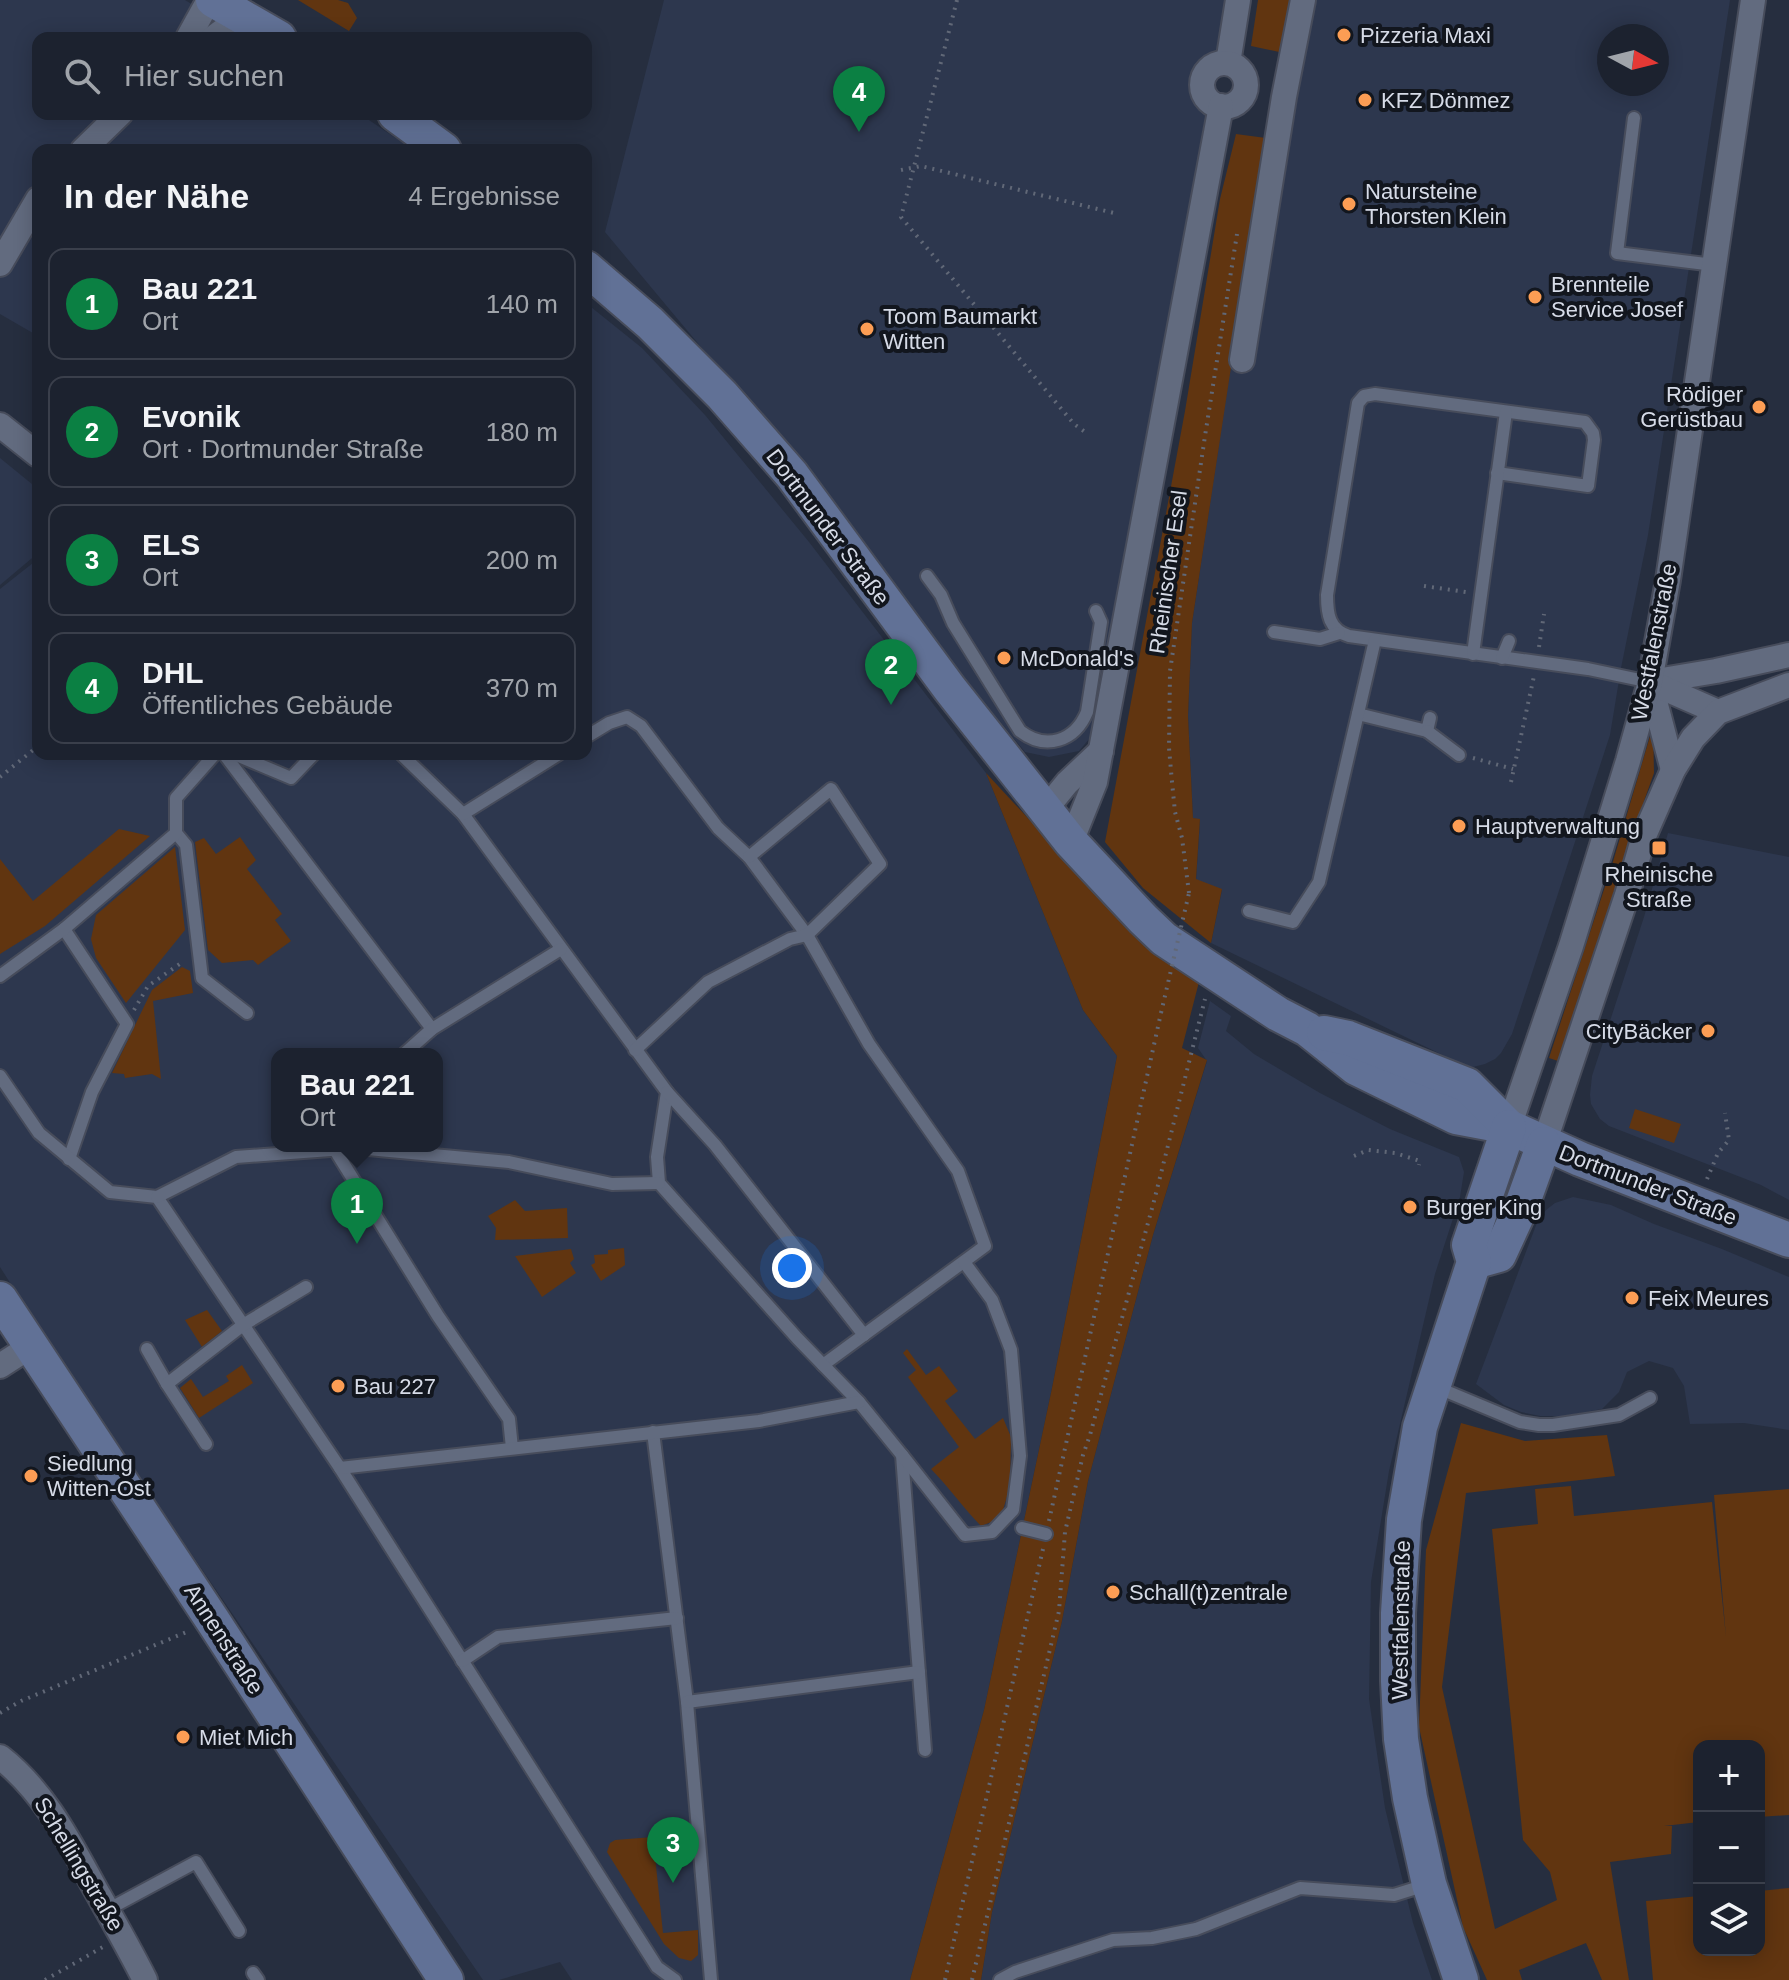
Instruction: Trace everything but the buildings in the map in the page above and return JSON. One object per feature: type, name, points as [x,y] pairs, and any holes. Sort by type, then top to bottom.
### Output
[{"type":"street","points":[[1228,63],[1238,0]]},
{"type":"street","points":[[1242,360],[1284,97],[1303,0]]},
{"type":"street","name":"Westfalenstraße","points":[[1461,1980],[1429,1884],[1401,1739],[1398,1613],[1409,1484],[1420,1427],[1474,1262],[1469,1245],[1571,946],[1650,682],[1668,580],[1753,0]]},
{"type":"street","points":[[196,32],[228,6]]},
{"type":"street","points":[[216,32],[228,6]]},
{"type":"street","points":[[228,6],[269,32]]},
{"type":"street","points":[[1228,63],[1242,73],[1245,90],[1238,101],[1221,106],[1214,104],[1204,94],[1203,80],[1209,68],[1228,63]]},
{"type":"street","points":[[1245,90],[1284,97]]},
{"type":"street","points":[[1071,842],[1095,782],[1221,106]]},
{"type":"street","points":[[89,144],[114,120]]},
{"type":"street","points":[[403,120],[436,144]]},
{"type":"street","points":[[0,264],[32,209]]},
{"type":"street","name":"Dortmunder Straße","points":[[592,273],[661,334],[722,395],[792,475],[941,677],[1045,810],[1071,842],[1164,939],[1278,1014],[1307,1029],[1348,1038],[1467,1085],[1509,1127],[1544,1144],[1789,1240]]},
{"type":"street","points":[[0,425],[32,450]]},
{"type":"street","points":[[1650,682],[1789,655]]},
{"type":"street","points":[[1650,682],[1718,712]]},
{"type":"street","points":[[1650,682],[1673,770]]},
{"type":"street","points":[[1474,1262],[1499,1255],[1522,1205],[1644,836],[1673,770],[1693,738],[1718,712],[1789,685]]},
{"type":"street","points":[[1045,810],[1067,783],[1101,751]]},
{"type":"street","name":"Annenstraße","points":[[0,1299],[446,1980]]},
{"type":"street","points":[[0,1366],[31,1346]]},
{"type":"street","name":"Schellingstraße","points":[[0,1757],[28,1782],[48,1808],[145,1980]]},
{"type":"lane","points":[[1634,118],[1617,253],[1714,265]]},
{"type":"lane","points":[[1339,633],[1330,622],[1327,595],[1358,403],[1364,396],[1375,394],[1585,422],[1590,427],[1594,440],[1588,486],[1497,473]]},
{"type":"lane","points":[[1473,654],[1506,412]]},
{"type":"lane","points":[[927,576],[1020,731],[1037,741],[1065,738],[1079,728],[1087,712],[1101,622],[1096,611]]},
{"type":"lane","points":[[1274,632],[1320,639],[1339,633],[1588,669],[1650,682]]},
{"type":"lane","points":[[1249,911],[1293,922],[1319,882],[1375,640]]},
{"type":"lane","points":[[1502,658],[1509,641]]},
{"type":"lane","points":[[1358,714],[1428,725],[1459,755]]},
{"type":"lane","points":[[592,733],[627,717],[641,726],[718,828],[749,857],[807,935],[869,1044],[958,1171],[985,1246],[823,1365]]},
{"type":"lane","points":[[210,760],[176,798],[176,833],[186,845],[202,978],[247,1013]]},
{"type":"lane","points":[[229,760],[432,1029]]},
{"type":"lane","points":[[248,760],[291,778],[308,760]]},
{"type":"lane","points":[[407,760],[463,814],[667,1092],[715,1145],[864,1335]]},
{"type":"lane","points":[[463,814],[549,760]]},
{"type":"lane","points":[[635,1050],[708,982],[790,939],[807,935],[880,864],[831,789],[749,857]]},
{"type":"lane","points":[[0,976],[64,929],[176,833]]},
{"type":"lane","points":[[64,929],[127,1024],[92,1092],[69,1159]]},
{"type":"lane","points":[[411,1048],[432,1029],[561,949]]},
{"type":"lane","points":[[0,1076],[39,1133],[110,1192],[157,1197],[236,1157],[307,1152]]},
{"type":"lane","points":[[667,1092],[657,1157],[659,1183],[797,1338],[859,1402],[965,1535],[992,1532],[1013,1510],[1020,1456],[1011,1350],[992,1300],[964,1262]]},
{"type":"lane","points":[[336,1152],[438,1316],[509,1419],[512,1448]]},
{"type":"lane","points":[[408,1152],[509,1162],[612,1184],[659,1183]]},
{"type":"lane","points":[[157,1197],[340,1468],[657,1967],[675,1980]]},
{"type":"lane","points":[[167,1384],[243,1325],[306,1287]]},
{"type":"lane","points":[[147,1349],[206,1444]]},
{"type":"lane","points":[[1433,1386],[1520,1422],[1539,1425],[1619,1415],[1650,1398]]},
{"type":"lane","points":[[340,1468],[759,1421],[859,1402]]},
{"type":"lane","points":[[653,1432],[687,1702],[711,1980]]},
{"type":"lane","points":[[902,1455],[925,1750]]},
{"type":"lane","points":[[1022,1528],[1046,1534]]},
{"type":"lane","points":[[462,1661],[498,1637],[677,1618]]},
{"type":"lane","points":[[687,1702],[919,1672]]},
{"type":"lane","points":[[111,1917],[196,1862],[239,1931]]},
{"type":"lane","points":[[1000,1980],[1015,1972],[1113,1940],[1152,1938],[1196,1929],[1300,1888],[1394,1895],[1429,1884]]},
{"type":"path","points":[[957,0],[901,217],[1074,424],[1085,432]]},
{"type":"path","points":[[901,170],[921,166],[1114,213]]},
{"type":"path","name":"Rheinischer Esel","points":[[946,1979],[1189,893],[1182,838],[1175,812],[1169,748],[1170,671],[1238,230]]},
{"type":"path","points":[[1424,586],[1480,594]]},
{"type":"path","points":[[1511,782],[1537,663],[1544,614]]},
{"type":"path","points":[[0,777],[32,751]]},
{"type":"path","points":[[1459,755],[1513,769]]},
{"type":"path","points":[[127,1024],[148,986],[199,950]]},
{"type":"path","points":[[972,1980],[1059,1611],[1065,1532],[1083,1455],[1150,1216],[1212,970]]},
{"type":"path","points":[[1697,1205],[1718,1153],[1729,1140],[1725,1113]]},
{"type":"path","points":[[1354,1156],[1368,1150],[1395,1153],[1420,1161],[1419,1165]]},
{"type":"path","points":[[0,1713],[21,1701],[213,1621]]},
{"type":"path","points":[[45,1980],[109,1943],[103,1932],[111,1917]]},
{"type":"shaded area","points":[[0,0],[185,0],[237,32],[32,32],[32,120],[369,120],[405,144],[32,144],[32,333],[0,314]]},
{"type":"shaded area","points":[[298,0],[348,3],[357,18],[349,31]]},
{"type":"shaded area","points":[[664,0],[1225,0],[1101,725],[1079,751],[1049,757],[1025,752],[843,531],[776,437],[605,232]]},
{"type":"shaded area","points":[[1258,0],[1294,0],[1284,53],[1251,46]]},
{"type":"shaded area","points":[[1314,0],[1730,0],[1648,535],[1610,735],[1512,1034],[1495,1059],[1473,1067],[1455,1061],[1211,943],[1222,890],[1196,880],[1200,820],[1193,818],[1188,716],[1192,623],[1254,211]]},
{"type":"shaded area","points":[[1236,134],[1266,138],[1192,623],[1188,716],[1193,818],[1200,819],[1196,879],[1222,889],[1211,943],[1143,888],[1105,842],[1185,411],[1220,199]]},
{"type":"shaded area","points":[[592,308],[642,348],[705,415],[809,542],[986,773],[1083,1010],[1117,1056],[1052,1388],[984,1710],[910,1980],[572,1980],[560,1962],[499,1980],[483,1980],[69,1375],[0,1267],[0,589],[32,564],[32,760],[592,760]]},
{"type":"shaded area","points":[[0,458],[32,484],[32,558],[0,585]]},
{"type":"shaded area","points":[[1653,726],[1654,773],[1626,873],[1564,1063],[1549,1058],[1612,865]]},
{"type":"shaded area","points":[[986,773],[1146,945],[1200,978],[1182,1048],[1207,1060],[1153,1235],[1088,1481],[1062,1621],[992,1912],[981,1980],[910,1980],[984,1710],[1052,1388],[1117,1056],[1083,1010]]},
{"type":"shaded area","points":[[119,829],[150,836],[45,926],[0,954],[0,859],[33,901]]},
{"type":"shaded area","points":[[1668,833],[1789,857],[1789,1200],[1761,1185],[1609,1126],[1600,1119],[1591,1104],[1592,1076]]},
{"type":"shaded area","points":[[240,837],[256,860],[247,869],[282,914],[275,920],[291,941],[258,965],[253,960],[222,963],[208,950],[195,842],[204,838],[216,854]]},
{"type":"shaded area","points":[[175,847],[185,930],[126,1003],[96,958],[91,939],[96,915]]},
{"type":"shaded area","points":[[182,967],[190,971],[193,993],[153,1001],[161,1079],[152,1074],[125,1078],[124,1074],[112,1073],[152,990]]},
{"type":"shaded area","points":[[1210,1001],[1231,1016],[1226,1031],[1254,1054],[1390,1129],[1459,1157],[1464,1172],[1460,1197],[1435,1274],[1389,1471],[1371,1582],[1369,1699],[1385,1808],[1413,1923],[1432,1980],[981,1980],[992,1912],[1062,1621],[1088,1481],[1153,1235],[1207,1061],[1198,1048]]},
{"type":"shaded area","points":[[1635,1109],[1681,1124],[1674,1143],[1629,1128]]},
{"type":"shaded area","points":[[1573,1197],[1611,1205],[1789,1277],[1789,1430],[1744,1423],[1690,1424],[1684,1386],[1673,1368],[1649,1361],[1627,1372],[1619,1392],[1602,1409],[1563,1416],[1521,1412],[1504,1405],[1476,1384],[1538,1220],[1555,1203]]},
{"type":"shaded area","points":[[515,1200],[525,1211],[567,1208],[568,1238],[495,1240],[496,1228],[488,1216]]},
{"type":"shaded area","points":[[624,1248],[625,1265],[601,1281],[591,1265],[595,1263],[594,1255]]},
{"type":"shaded area","points":[[571,1249],[574,1259],[570,1263],[576,1273],[542,1297],[515,1256]]},
{"type":"shaded area","points":[[207,1310],[222,1331],[202,1347],[185,1320]]},
{"type":"shaded area","points":[[907,1349],[926,1375],[939,1366],[958,1391],[945,1401],[975,1439],[1003,1418],[1011,1437],[1010,1486],[999,1519],[981,1526],[931,1469],[959,1447],[908,1377],[916,1370],[903,1353]]},
{"type":"shaded area","points":[[242,1365],[253,1383],[199,1418],[180,1388],[191,1379],[203,1397],[229,1381],[226,1376]]},
{"type":"shaded area","points":[[1461,1423],[1525,1441],[1607,1435],[1615,1476],[1466,1493],[1442,1687],[1495,1929],[1557,1900],[1550,1872],[1523,1840],[1492,1529],[1538,1524],[1535,1489],[1571,1486],[1574,1516],[1712,1502],[1726,1637],[1714,1495],[1789,1489],[1789,1815],[1765,1817],[1765,1740],[1693,1740],[1693,1823],[1664,1826],[1672,1826],[1671,1854],[1610,1862],[1629,1980],[1602,1980],[1586,1943],[1519,1970],[1522,1980],[1487,1980],[1463,1927],[1419,1727],[1426,1550]]},
{"type":"shaded area","points":[[653,1837],[663,1933],[698,1930],[698,1955],[691,1961],[679,1958],[664,1944],[607,1852],[610,1843],[615,1840]]},
{"type":"shaded area","points":[[1789,1888],[1789,1980],[1653,1980],[1646,1901],[1693,1897],[1693,1956],[1765,1956],[1765,1890]]},
{"type":"place","name":"Pizzeria Maxi","points":[[1344,35]]},
{"type":"place","name":"KFZ Dönmez","points":[[1365,100]]},
{"type":"place","name":"DHL","points":[[859,132]]},
{"type":"place","name":"Natursteine Thorsten Klein","points":[[1349,204]]},
{"type":"place","name":"Brennteile Service Josef","points":[[1535,297]]},
{"type":"place","name":"Toom Baumarkt Witten","points":[[867,329]]},
{"type":"place","name":"Rödiger Gerüstbau","points":[[1759,407]]},
{"type":"place","name":"McDonald's","points":[[1004,658]]},
{"type":"place","name":"Evonik","points":[[891,705]]},
{"type":"place","name":"Hauptverwaltung","points":[[1459,826]]},
{"type":"place","name":"Rheinische Straße","points":[[1659,848]]},
{"type":"place","name":"CityBäcker","points":[[1708,1031]]},
{"type":"place","name":"Burger King","points":[[1410,1207]]},
{"type":"place","name":"Bau 221","points":[[357,1244]]},
{"type":"place","name":"Feix Meures","points":[[1632,1298]]},
{"type":"place","name":"Bau 227","points":[[338,1386]]},
{"type":"place","name":"Siedlung Witten-Ost","points":[[31,1476]]},
{"type":"place","name":"Schall(t)zentrale","points":[[1113,1592]]},
{"type":"place","name":"Miet Mich","points":[[183,1737]]},
{"type":"place","name":"ELS","points":[[673,1883]]}]
